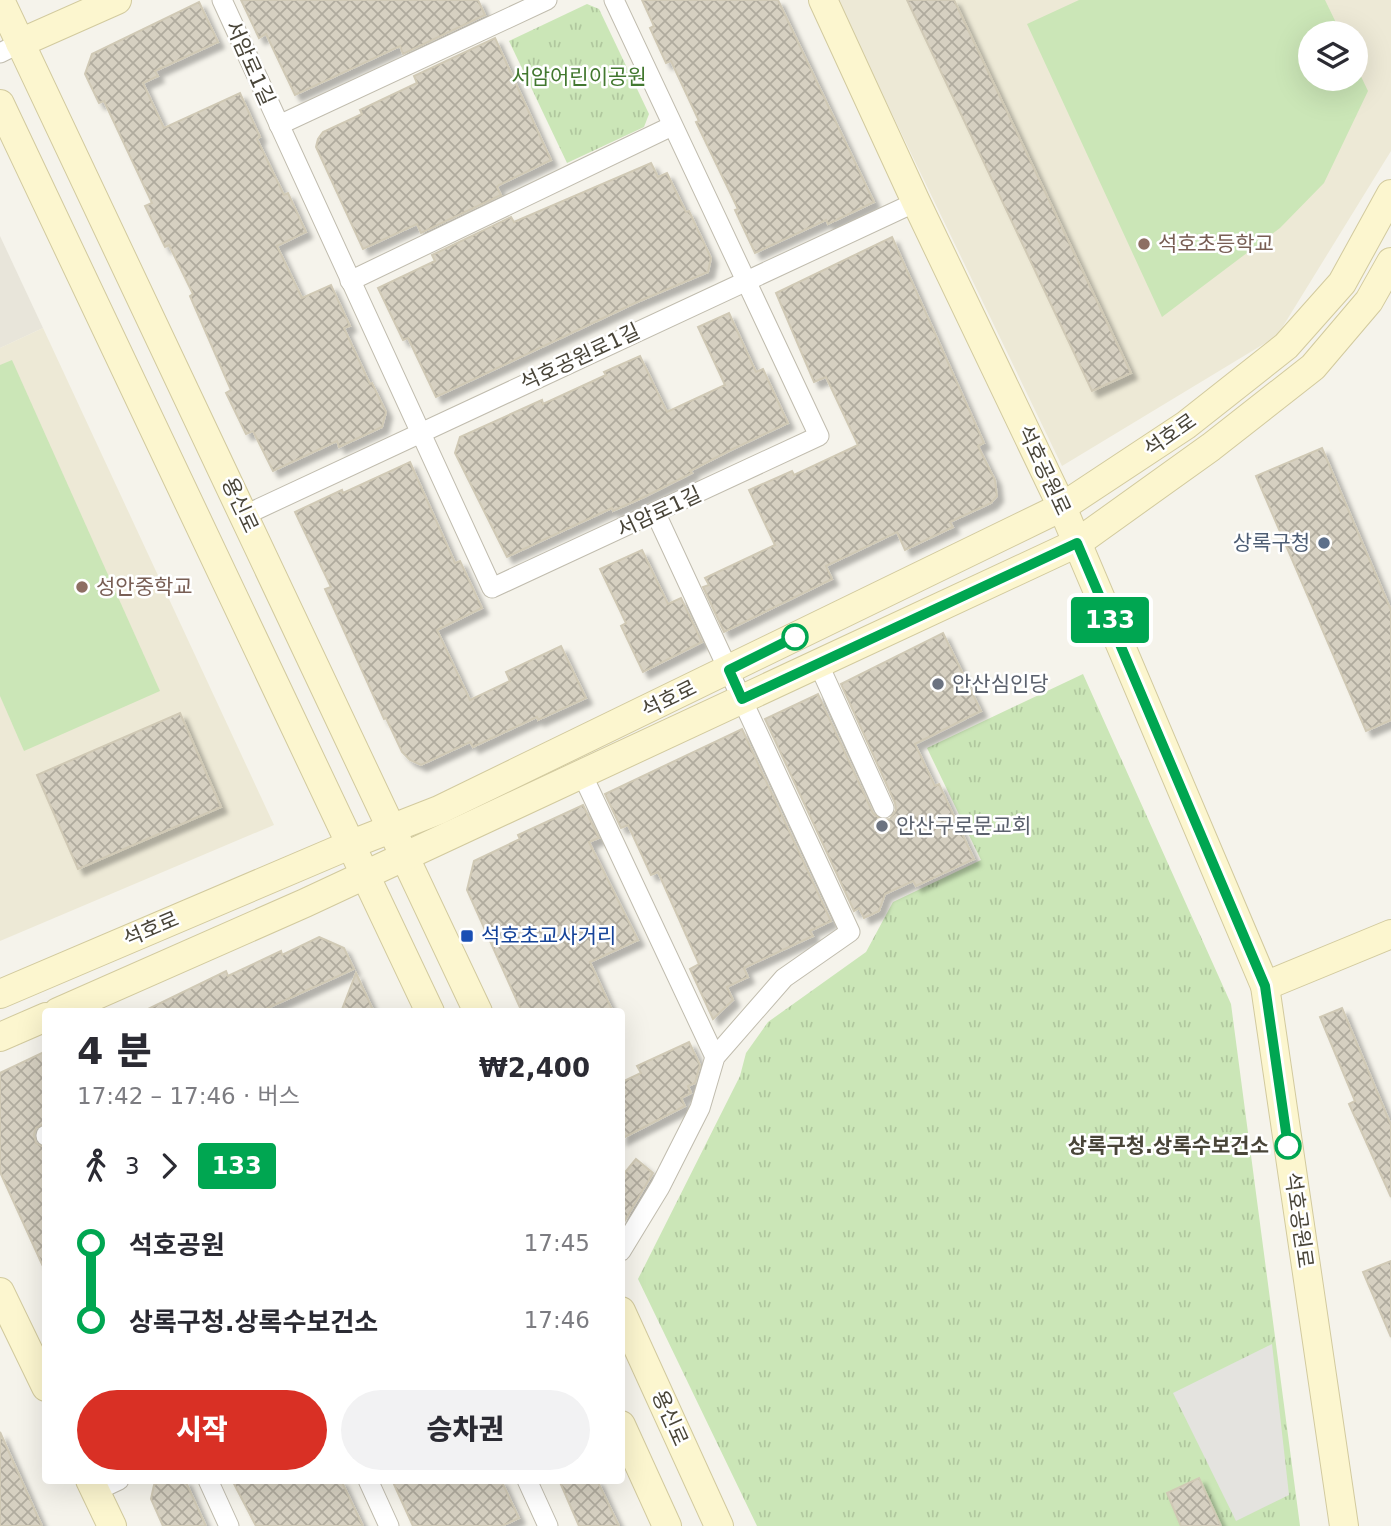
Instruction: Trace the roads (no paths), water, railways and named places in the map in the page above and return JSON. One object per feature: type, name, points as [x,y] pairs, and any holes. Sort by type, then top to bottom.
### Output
[{"type":"main road","name":"용신로","points":[[0,0],[10,48],[245,515],[476,1008]]},
{"type":"main road","points":[[10,48],[117,0]]},
{"type":"main road","name":"석호공원로","points":[[823,0],[1062,507],[1265,986],[1345,1526]]},
{"type":"main road","points":[[0,104],[428,1008]]},
{"type":"main road","name":"석호로","points":[[0,994],[393,829],[521,771],[1062,507],[1186,425],[1286,346],[1342,283],[1391,194]]},
{"type":"main road","name":"석호로","points":[[67,1008],[366,875],[1077,543],[1210,447],[1313,367],[1369,300],[1391,262]]},
{"type":"main road","points":[[1265,986],[1391,934]]},
{"type":"main road","points":[[0,1037],[42,1019]]},
{"type":"main road","points":[[0,1292],[42,1379]]},
{"type":"main road","name":"용신로","points":[[625,1320],[719,1526]]},
{"type":"main road","points":[[625,1434],[667,1526]]},
{"type":"main road","points":[[102,1484],[112,1526]]},
{"type":"street","name":"서암로1길","points":[[222,0],[492,588],[819,436],[614,0]]},
{"type":"street","name":"서암로1길","points":[[278,125],[547,0]]},
{"type":"street","points":[[350,281],[672,126]]},
{"type":"street","name":"석호공원로1길","points":[[245,515],[916,202]]},
{"type":"street","points":[[625,1244],[660,1187],[700,1108],[715,1057],[784,978],[850,932],[656,514]]},
{"type":"street","points":[[818,663],[884,808]]},
{"type":"street","points":[[582,774],[715,1057]]},
{"type":"street","points":[[210,1484],[229,1526]]},
{"type":"street","points":[[370,1484],[389,1526]]},
{"type":"street","points":[[529,1484],[548,1526]]},
{"type":"place","name":"석호초등학교","points":[[1144,244]]},
{"type":"place","name":"상록구청","points":[[1324,543]]},
{"type":"place","name":"성안중학교","points":[[82,587]]},
{"type":"place","name":"안산심인당","points":[[938,684]]},
{"type":"place","name":"안산구로문교회","points":[[882,826]]},
{"type":"place","name":"석호초교사거리","points":[[467,936]]},
{"type":"place","name":"상록구청.상록수보건소","points":[[1288,1146]]},
{"type":"park label","name":"서암어린이공원","points":[[579,77]]}]
